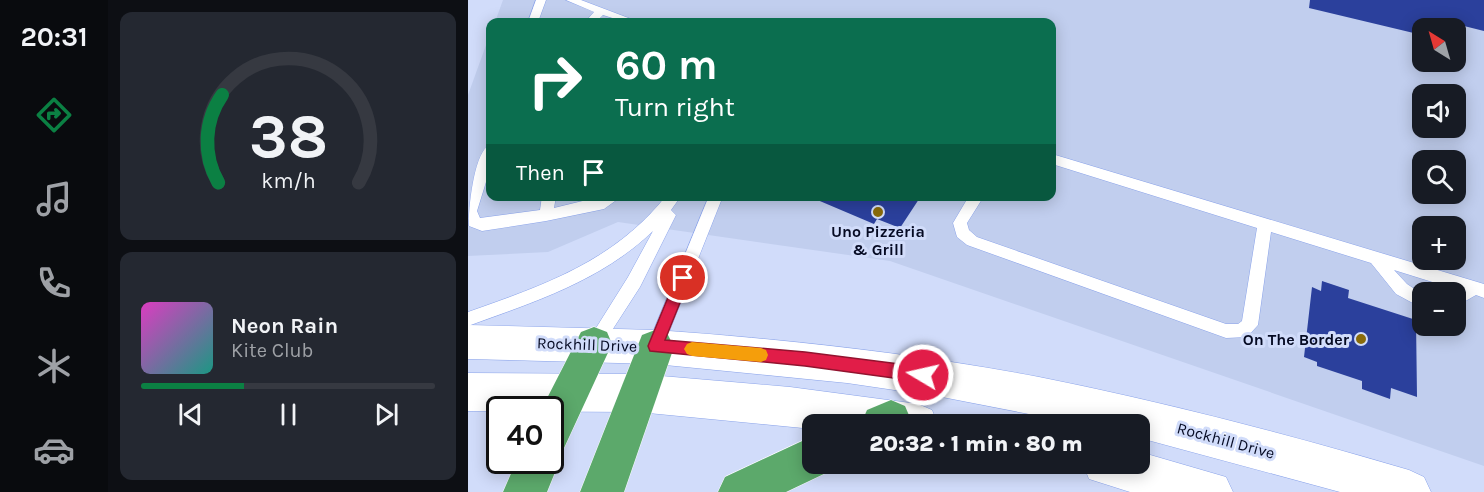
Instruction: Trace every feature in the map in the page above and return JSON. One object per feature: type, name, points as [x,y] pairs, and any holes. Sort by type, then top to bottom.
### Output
[{"type":"highway","points":[[564,404],[594,344]]},
{"type":"highway","points":[[602,492],[655,346]]},
{"type":"highway","points":[[740,492],[802,462]]},
{"type":"highway","points":[[525,492],[533,474]]},
{"type":"street","name":"Rockhill Drive","points":[[468,342],[655,346],[805,359],[903,371],[1004,389],[1228,439],[1409,492]]},
{"type":"street","points":[[468,392],[638,393],[790,406],[840,414]]},
{"type":"street","points":[[1142,474],[1211,492]]},
{"type":"lane","points":[[534,18],[541,0]]},
{"type":"lane","points":[[571,0],[623,18]]},
{"type":"lane","points":[[594,18],[601,10]]},
{"type":"lane","points":[[1056,160],[1479,289]]},
{"type":"lane","points":[[486,162],[470,211],[474,222],[482,225],[546,215],[607,201]]},
{"type":"lane","points":[[546,215],[548,201]]},
{"type":"lane","points":[[468,319],[583,276],[638,240],[670,201]]},
{"type":"lane","points":[[594,344],[634,282],[676,201]]},
{"type":"lane","points":[[655,346],[714,201]]},
{"type":"lane","points":[[974,201],[960,223],[962,233],[972,242],[1227,331],[1242,332],[1250,325],[1265,224]]},
{"type":"lane","points":[[1376,258],[1399,288],[1412,298]]},
{"type":"shaded area","points":[[503,0],[1484,0],[1484,466],[890,261],[618,222],[548,252],[468,256],[468,95],[486,45],[486,201],[1056,201],[1056,18],[496,18]]},
{"type":"building","points":[[1310,0],[1484,0],[1484,31],[1466,26],[1466,18],[1412,18],[1412,33],[1309,8]]},
{"type":"building","name":"Uno Pizzeria & Grill","points":[[820,201],[918,201],[900,228],[877,219],[874,224]]},
{"type":"building","name":"On The Border","points":[[1322,281],[1349,290],[1348,298],[1412,319],[1412,336],[1416,336],[1417,397],[1391,388],[1390,399],[1362,389],[1362,381],[1317,366],[1317,362],[1304,357],[1312,287],[1321,291]]},
{"type":"slow traffic","points":[[692,349],[761,355]]},
{"type":"place","name":"Uno Pizzeria & Grill","points":[[878,212]]},
{"type":"place","name":"On The Border","points":[[1361,339]]},
{"type":"route","points":[[683,278],[655,346],[805,359],[923,375]]}]
